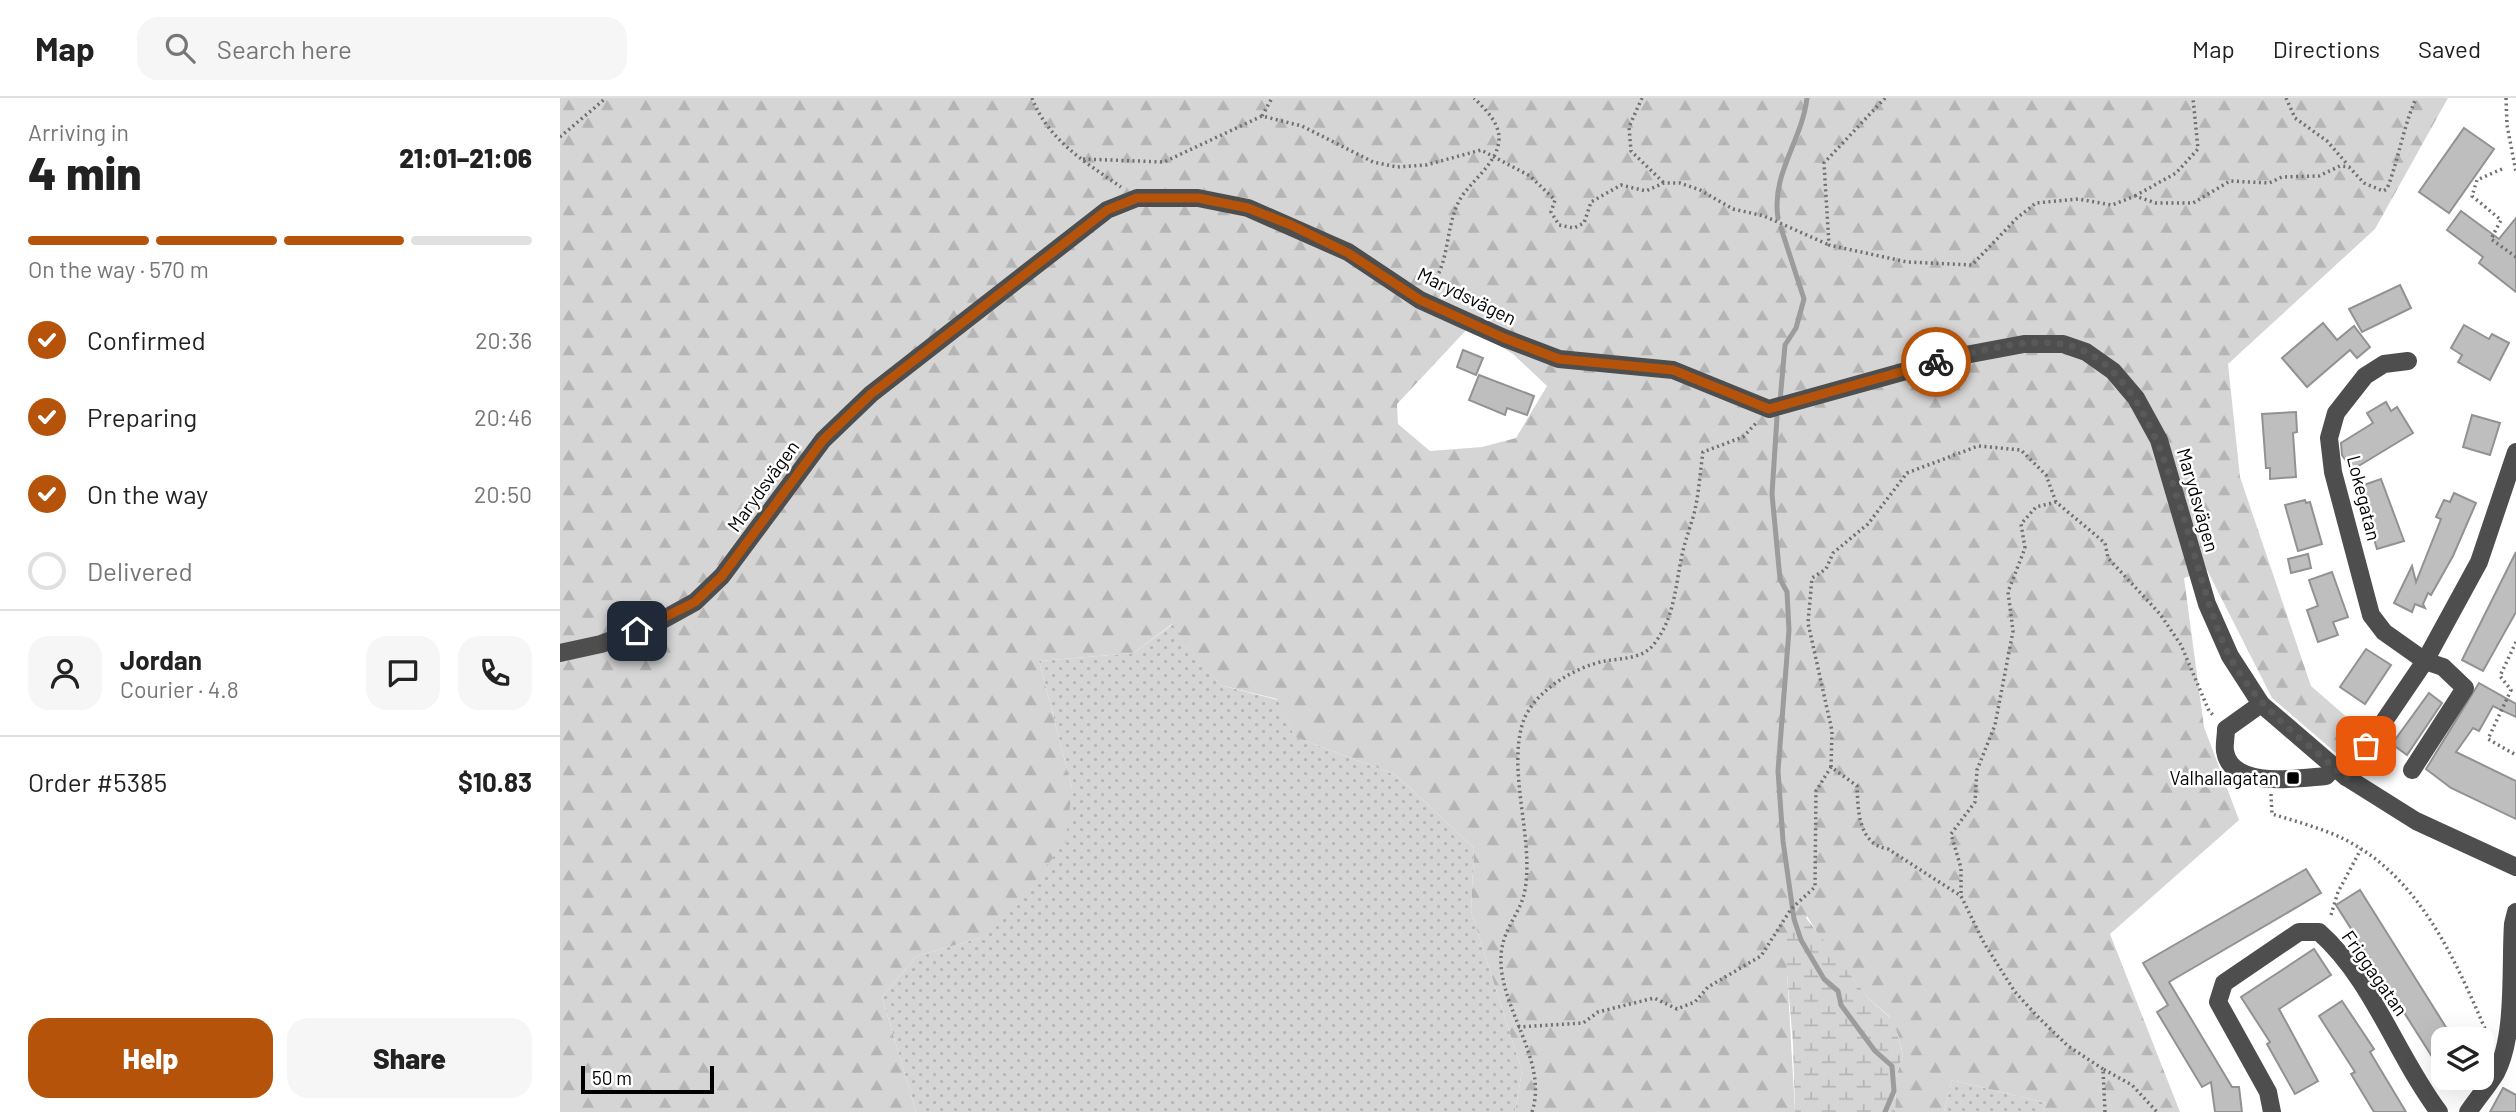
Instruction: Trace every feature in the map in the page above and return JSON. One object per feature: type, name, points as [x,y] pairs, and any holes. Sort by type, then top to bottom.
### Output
[{"type":"street","name":"Marydsvägen","points":[[560,653],[612,640],[655,624],[695,602],[722,576],[823,440],[871,394],[1107,210],[1137,198],[1198,198],[1248,208],[1291,225],[1348,253],[1420,300],[1559,359],[1673,370],[1769,409],[1960,356],[2011,346],[2063,344],[2086,352],[2113,371],[2136,398],[2159,440],[2207,604],[2230,656],[2261,704],[2340,772],[2416,821],[2516,867]]},
{"type":"street","name":"Lokegatan","points":[[2408,361],[2384,364],[2365,376],[2336,413],[2329,438],[2333,472],[2371,615],[2384,632],[2426,661],[2443,667],[2465,688],[2412,770]]},
{"type":"street","points":[[2261,704],[2226,729],[2225,753],[2243,775],[2262,779],[2326,776],[2340,772],[2426,661],[2479,562],[2516,452]]},
{"type":"street","points":[[2468,1112],[2497,1071],[2513,1028],[2512,934],[2516,912]]},
{"type":"street","name":"Friggagatan","points":[[2272,1112],[2268,1092],[2218,1002],[2224,983],[2299,932],[2319,932],[2333,945],[2370,998],[2439,1112]]},
{"type":"path","points":[[560,136],[606,98]]},
{"type":"path","points":[[1032,98],[1039,117],[1053,136],[1137,198]]},
{"type":"path","points":[[1083,159],[1164,162],[1262,116],[1272,98]]},
{"type":"path","points":[[1420,300],[1440,276],[1459,202],[1494,156],[1499,137],[1488,111],[1474,98]]},
{"type":"path","points":[[1642,98],[1629,127],[1631,151],[1664,183]]},
{"type":"path","points":[[1829,245],[1824,163],[1885,98]]},
{"type":"path","points":[[1262,116],[1302,126],[1373,162],[1397,167],[1426,165],[1480,150],[1531,176],[1555,200],[1551,212],[1559,225],[1574,228],[1584,223],[1591,202],[1620,185],[1646,191],[1664,183],[1680,183],[1700,190],[1733,209],[1764,216],[1829,245],[1907,262],[1972,265],[2017,218],[2036,203],[2078,199],[2112,205],[2135,196],[2176,173],[2198,149],[2193,98]]},
{"type":"path","points":[[2286,98],[2295,118],[2327,141],[2364,183],[2376,190],[2387,188],[2401,153],[2402,131],[2416,98]]},
{"type":"path","points":[[2506,98],[2507,125],[2516,172]]},
{"type":"path","points":[[2135,196],[2155,203],[2193,203],[2230,181],[2269,183],[2282,177],[2319,176],[2340,166],[2349,167]]},
{"type":"path","points":[[2502,169],[2477,180],[2472,196],[2501,220],[2491,239],[2516,257]]},
{"type":"path","points":[[1532,1112],[1536,1100],[1535,1079],[1506,992],[1501,963],[1504,932],[1524,892],[1527,850],[1519,789],[1524,721],[1550,688],[1577,670],[1634,657],[1653,646],[1673,609],[1682,555],[1695,512],[1703,452],[1743,437],[1769,409]]},
{"type":"path","points":[[1518,1027],[1583,1023],[1598,1013],[1654,998],[1677,1009],[1695,1002],[1708,987],[1761,956],[1793,907],[1815,887],[1816,791],[1830,767],[1829,717],[1825,691],[1817,674],[1808,623],[1812,578],[1826,569],[1833,553],[1868,524],[1908,473],[1978,446],[2021,450],[2046,475],[2056,502],[2105,543],[2108,558],[2160,614],[2181,645],[2209,712],[2226,729]]},
{"type":"path","points":[[2056,502],[2036,507],[2021,524],[2025,548],[2008,592],[2013,631],[1995,725],[1977,770],[1975,802],[1951,834],[1961,868],[1961,896],[1984,943],[2015,992],[2068,1046],[2133,1085],[2157,1112]]},
{"type":"path","points":[[2516,642],[2500,676],[2511,690],[2488,739],[2516,755]]},
{"type":"path","points":[[1830,767],[1857,786],[1858,815],[1863,832],[1878,847],[1888,849],[1961,896]]},
{"type":"path","points":[[2271,790],[2272,814],[2334,834],[2361,849],[2382,864],[2420,904],[2455,957],[2492,1045],[2505,1052]]},
{"type":"path","points":[[2331,915],[2338,892],[2361,849]]},
{"type":"path","points":[[2103,1069],[2105,1112]]},
{"type":"green space","points":[[560,98],[2448,98],[2375,229],[2228,364],[2240,477],[2311,686],[2357,726],[2336,753],[2272,698],[2207,570],[2184,578],[2204,727],[2239,820],[2110,934],[2180,1112],[2044,1112],[2046,1103],[1952,1080],[1944,1112],[1895,1112],[1896,1077],[1903,1055],[1898,1035],[1889,1016],[1869,999],[1823,942],[1807,916],[1787,971],[1795,1112],[1515,1112],[1522,1071],[1471,911],[1474,848],[1396,775],[1295,737],[1277,699],[1220,685],[1172,624],[1134,653],[1039,661],[1072,788],[1066,841],[1020,900],[980,938],[917,956],[882,997],[916,1112],[560,1112]],"holes":[[[1469,327],[1513,354],[1547,386],[1516,438],[1482,447],[1430,451],[1398,424],[1397,404]]]},
{"type":"green space","points":[[1173,624],[1220,685],[1278,700],[1295,737],[1396,775],[1474,848],[1471,911],[1522,1071],[1515,1112],[916,1112],[882,997],[917,956],[980,938],[1072,788],[1039,661],[1134,653]]},
{"type":"green space","points":[[1803,914],[1869,999],[1894,1021],[1903,1055],[1896,1077],[1895,1112],[1795,1112],[1786,962],[1787,939]]},
{"type":"green space","points":[[1952,1080],[2046,1103],[2044,1112],[1944,1112]]},
{"type":"building","points":[[2464,128],[2494,149],[2449,213],[2419,192]]},
{"type":"building","points":[[2461,211],[2499,239],[2516,218],[2516,292],[2479,263],[2483,257],[2447,230]]},
{"type":"building","points":[[2400,285],[2411,308],[2362,332],[2349,309]]},
{"type":"building","points":[[2323,323],[2337,340],[2354,326],[2370,347],[2357,358],[2350,350],[2307,387],[2282,358]]},
{"type":"building","points":[[2464,325],[2489,339],[2492,334],[2509,343],[2490,380],[2458,362],[2462,355],[2451,348]]},
{"type":"building","points":[[1463,350],[1483,358],[1476,375],[1457,367]]},
{"type":"building","points":[[1479,375],[1534,396],[1527,415],[1507,408],[1505,415],[1469,400]]},
{"type":"building","points":[[2386,402],[2391,411],[2397,407],[2413,433],[2352,470],[2342,455],[2341,443],[2373,423],[2367,413]]},
{"type":"building","points":[[2296,412],[2297,432],[2293,433],[2296,477],[2270,479],[2270,468],[2266,468],[2262,414]]},
{"type":"building","points":[[2472,415],[2500,423],[2490,455],[2463,447]]},
{"type":"building","points":[[2381,479],[2404,541],[2377,549],[2358,487]]},
{"type":"building","points":[[2454,493],[2476,503],[2453,556],[2431,595],[2428,593],[2423,604],[2425,608],[2415,604],[2412,612],[2394,603],[2412,566],[2416,582],[2441,519],[2436,517],[2444,500],[2450,502]]},
{"type":"building","points":[[2305,500],[2306,503],[2310,502],[2322,544],[2298,551],[2285,505]]},
{"type":"building","points":[[2516,552],[2516,612],[2483,671],[2462,660]]},
{"type":"building","points":[[2308,554],[2311,568],[2291,573],[2288,559]]},
{"type":"building","points":[[2332,572],[2348,617],[2333,622],[2338,635],[2318,642],[2307,610],[2318,606],[2309,580]]},
{"type":"building","points":[[2366,649],[2391,665],[2365,704],[2340,687]]},
{"type":"building","points":[[2479,683],[2516,704],[2516,717],[2493,706],[2479,731],[2473,728],[2456,752],[2516,781],[2516,819],[2451,788],[2426,769]]},
{"type":"building","points":[[2429,693],[2442,703],[2407,755],[2392,744]]},
{"type":"building","points":[[2306,869],[2321,893],[2169,982],[2232,1087],[2239,1087],[2242,1112],[2215,1112],[2211,1082],[2202,1087],[2157,1012],[2168,1005],[2143,963]]},
{"type":"building","points":[[2360,890],[2446,1027],[2431,1027],[2431,1055],[2336,905]]},
{"type":"building","points":[[2314,949],[2331,975],[2279,1009],[2318,1081],[2295,1094],[2267,1044],[2270,1042],[2241,997]]},
{"type":"building","points":[[2342,1001],[2374,1049],[2370,1052],[2406,1112],[2374,1112],[2351,1074],[2355,1072],[2319,1016]]},
{"type":"building","points":[[2503,1088],[2516,1095],[2516,1112],[2490,1112]]},
{"type":"waterway","points":[[1778,218],[1779,187],[1807,98]]},
{"type":"waterway","points":[[1780,401],[1785,345],[1796,328],[1804,299],[1781,228]]},
{"type":"waterway","points":[[1777,417],[1772,494],[1780,579],[1787,592],[1789,630],[1778,771],[1783,841],[1794,919],[1801,940],[1824,979],[1838,991],[1841,1005],[1875,1051],[1892,1066],[1894,1091],[1885,1112]]},
{"type":"way so far","points":[[1936,362],[2024,344],[2063,344],[2086,352],[2113,371],[2136,398],[2159,440],[2207,604],[2230,656],[2261,704],[2346,778],[2366,746]]},
{"type":"place","name":"Valhallagatan","points":[[2293,778]]},
{"type":"route","points":[[637,631],[695,602],[722,576],[823,440],[871,394],[1107,210],[1137,198],[1198,198],[1248,208],[1291,225],[1348,253],[1420,300],[1504,338],[1559,359],[1673,370],[1769,409],[1936,362]]}]
